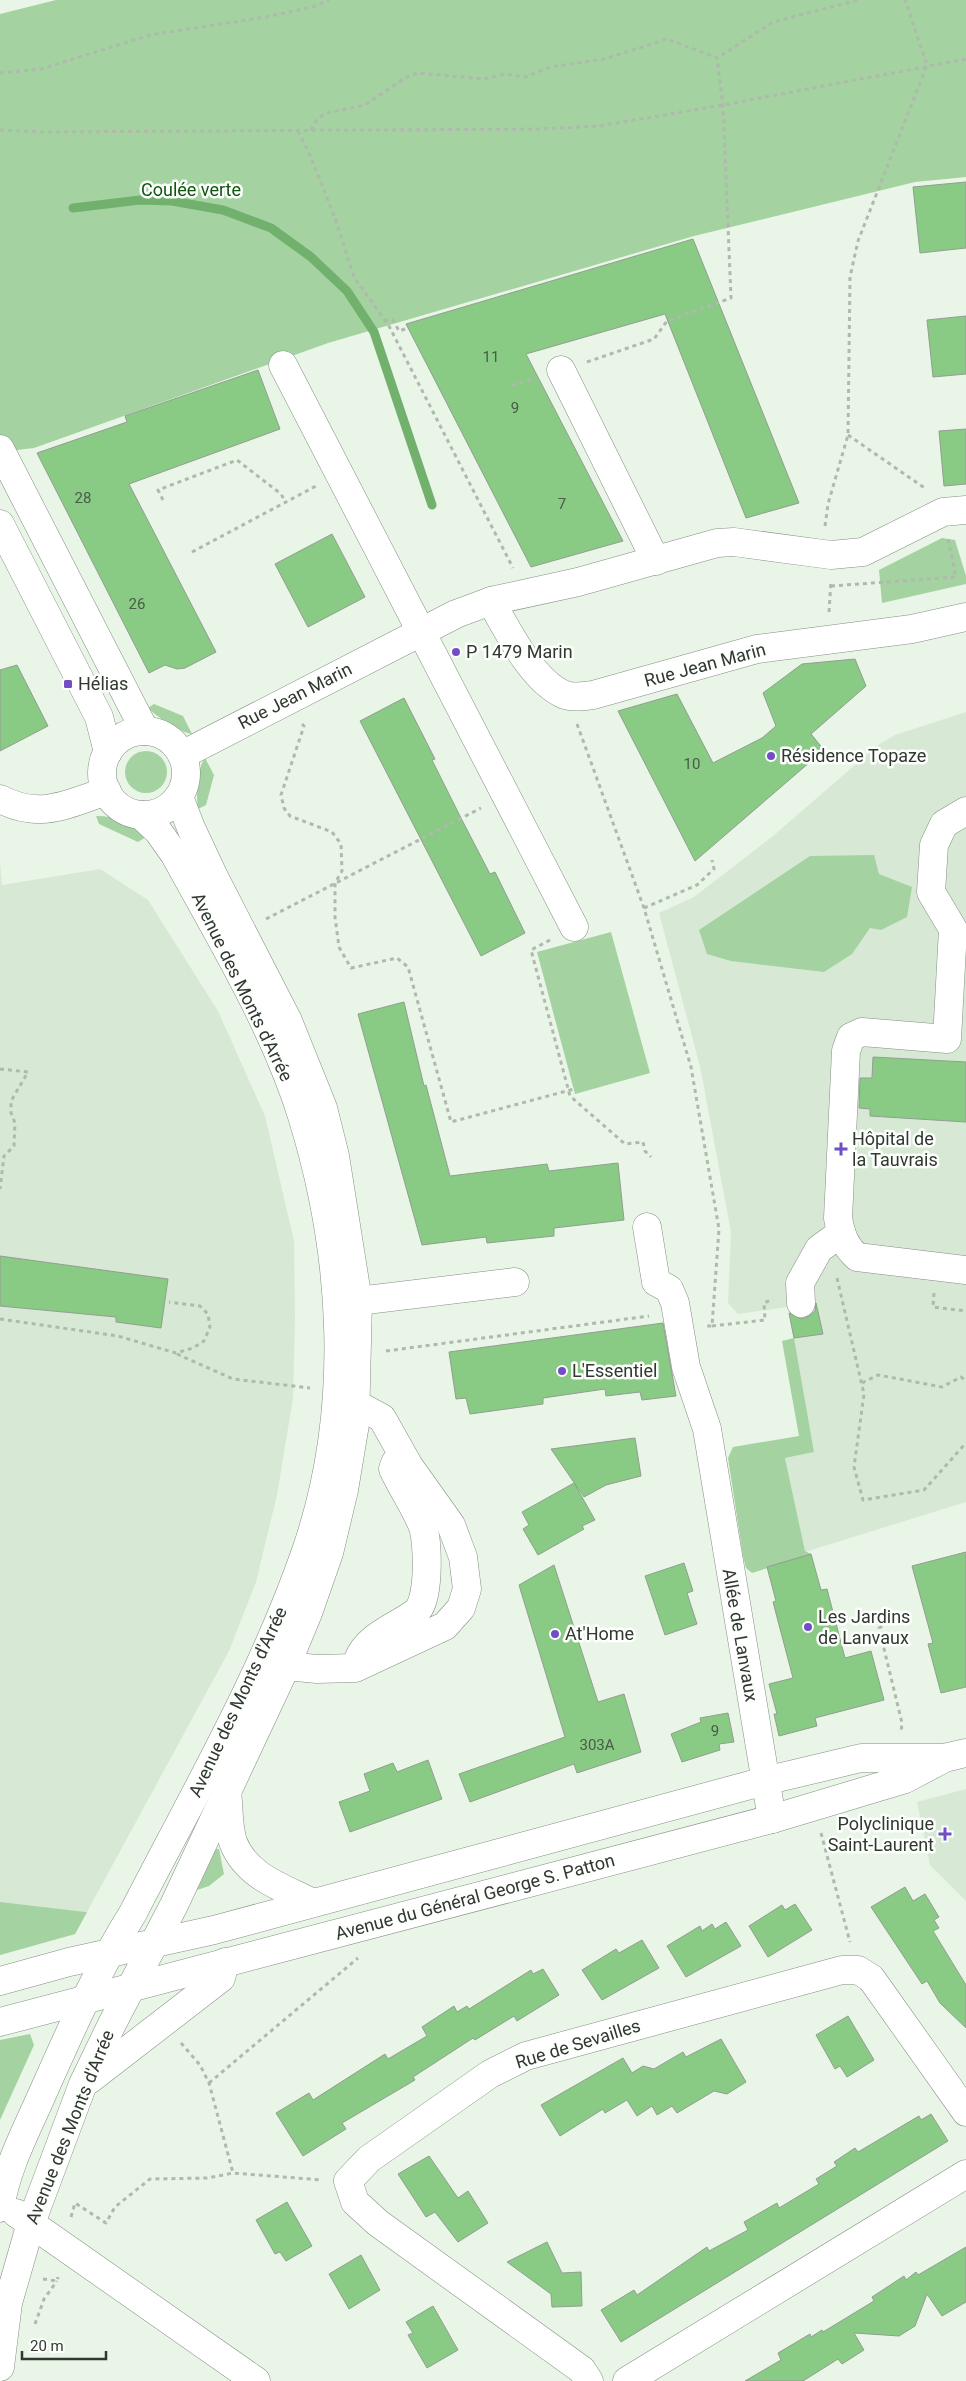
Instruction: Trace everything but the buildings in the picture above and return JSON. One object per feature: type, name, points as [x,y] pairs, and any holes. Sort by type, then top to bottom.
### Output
[{"type":"street","points":[[283,365],[574,927]]},
{"type":"street","points":[[561,370],[656,560]]},
{"type":"street","points":[[0,449],[145,731]]},
{"type":"street","name":"Rue Jean Marin","points":[[182,755],[456,614],[490,601],[656,560],[702,546],[734,542],[831,555],[863,552],[956,511]]},
{"type":"street","points":[[0,524],[99,717],[108,752],[103,771],[107,791],[121,808],[141,815],[163,811],[179,797],[186,776],[182,755],[176,745],[167,738],[145,731],[124,737],[108,752]]},
{"type":"street","points":[[490,601],[510,635],[545,681],[567,696]]},
{"type":"street","name":"Rue Jean Marin","points":[[567,696],[592,695],[757,650],[827,639],[912,629],[966,617]]},
{"type":"street","points":[[0,799],[30,810],[49,810],[107,791]]},
{"type":"street","name":"Avenue des Monts d'Arrée","points":[[0,2367],[8,2303],[30,2223],[84,2084],[155,1944],[286,1666],[329,1553],[344,1490],[355,1424],[358,1301],[339,1174],[323,1108],[288,1021],[210,869],[179,797]]},
{"type":"street","points":[[966,811],[944,824],[934,845],[931,892],[952,929],[948,1039],[862,1032],[851,1037],[846,1052],[838,1218],[841,1233],[848,1248],[857,1257],[966,1270]]},
{"type":"street","name":"Avenue des Monts d'Arrée","points":[[0,2204],[11,2164],[85,1998],[108,1954],[133,1913],[226,1733],[274,1632],[307,1546],[323,1484],[335,1418],[340,1351],[336,1282],[324,1195],[302,1114],[275,1046],[176,855],[166,841],[141,815]]},
{"type":"street","name":"Allée de Lanvaux","points":[[647,1227],[656,1282],[669,1289],[678,1321],[686,1367],[707,1429],[772,1819]]},
{"type":"street","points":[[801,1303],[800,1283],[819,1249],[841,1233]]},
{"type":"street","points":[[358,1301],[515,1282]]},
{"type":"street","points":[[286,1666],[317,1669],[354,1668],[445,1626],[461,1608],[467,1589],[463,1557],[451,1526],[400,1449],[382,1418],[356,1404]]},
{"type":"street","points":[[354,1668],[360,1653],[374,1639],[419,1611],[427,1586],[423,1528],[393,1469],[400,1449]]},
{"type":"street","name":"Avenue du Général George S. Patton","points":[[0,1981],[155,1944],[765,1781],[861,1758],[955,1756]]},
{"type":"street","name":"Avenue du Général George S. Patton","points":[[0,2022],[85,1998],[772,1819],[905,1780],[955,1756]]},
{"type":"street","name":"Avenue des Monts d'Arrée","points":[[227,1791],[233,1841],[247,1866],[268,1880],[311,1902]]},
{"type":"street","points":[[84,2084],[221,1978],[225,1962]]},
{"type":"street","name":"Rue de Sevailles","points":[[348,2181],[369,2159],[482,2080],[526,2056],[842,1970],[858,1970]]},
{"type":"street","points":[[858,1970],[871,1978],[966,2112]]},
{"type":"street","points":[[627,2381],[966,2174]]},
{"type":"street","points":[[348,2181],[355,2202],[378,2223],[582,2370],[590,2381]]},
{"type":"street","points":[[0,2204],[256,2381]]},
{"type":"path","points":[[0,73],[41,69],[150,35],[266,17],[313,7],[329,0]]},
{"type":"path","points":[[717,58],[773,22],[858,0]]},
{"type":"path","points":[[827,639],[831,555],[824,532],[828,504],[848,435],[850,276],[858,241],[927,65],[905,0]]},
{"type":"path","points":[[311,130],[317,119],[327,114],[365,106],[405,78],[416,73],[484,79],[505,74],[525,77],[550,67],[604,59],[667,39],[717,58]]},
{"type":"path","points":[[512,384],[654,339],[667,321],[731,298],[723,106],[717,58]]},
{"type":"path","points":[[0,130],[40,132],[298,131],[540,129],[599,126],[723,106],[927,65],[966,59]]},
{"type":"path","points":[[298,131],[309,153],[335,218],[354,277],[384,320],[526,593]]},
{"type":"path","points":[[384,320],[393,320],[399,331],[408,328]]},
{"type":"path","points":[[831,586],[956,577],[948,539],[956,511],[848,435]]},
{"type":"path","points":[[163,500],[158,490],[237,460],[281,494],[286,503]]},
{"type":"path","points":[[192,552],[309,491]]},
{"type":"path","points":[[567,696],[644,908],[690,1067],[719,1228],[712,1326]]},
{"type":"path","points":[[289,699],[304,726],[281,795],[284,808],[290,816],[332,832],[340,844],[342,871],[336,883],[335,916],[339,948],[351,968],[397,958],[408,967],[451,1122],[574,1089]]},
{"type":"path","points":[[266,919],[505,795]]},
{"type":"path","points":[[644,908],[697,885],[714,869],[712,860]]},
{"type":"path","points":[[574,927],[531,950],[570,1096],[625,1144],[643,1142],[645,1151],[651,1157]]},
{"type":"path","points":[[0,1069],[28,1072],[12,1102],[11,1113],[15,1123],[14,1146],[4,1156],[0,1189]]},
{"type":"path","points":[[837,1277],[864,1394],[854,1467],[863,1500],[924,1490],[966,1443]]},
{"type":"path","points":[[170,1302],[200,1306],[208,1314],[210,1328],[204,1341],[193,1348],[176,1353]]},
{"type":"path","points":[[386,1351],[678,1321],[712,1326],[765,1320],[764,1310]]},
{"type":"path","points":[[0,1319],[118,1336],[176,1353],[232,1379],[306,1387]]},
{"type":"path","points":[[862,1383],[878,1376],[942,1387],[961,1377],[966,1382]]},
{"type":"path","points":[[889,1622],[879,1628],[902,1723],[898,1757]]},
{"type":"path","points":[[814,1806],[858,1970]]},
{"type":"path","points":[[209,2083],[369,1949],[365,1925]]},
{"type":"path","points":[[163,2022],[200,2065],[209,2083],[233,2173]]},
{"type":"path","points":[[106,2222],[115,2207],[150,2179],[207,2178],[233,2173],[348,2181]]},
{"type":"path","points":[[34,2326],[44,2299],[57,2281]]},
{"type":"shaded area","name":"Hôpital de la Tauvrais","points":[[966,712],[966,1502],[805,1552],[785,1458],[814,1452],[788,1307],[738,1314],[728,1303],[731,1232],[700,1066],[659,913],[694,897],[773,836],[878,745],[895,735]]},
{"type":"shaded area","points":[[0,863],[2,885],[100,869],[148,900],[218,1011],[265,1116],[294,1241],[295,1318],[293,1398],[277,1495],[256,1582],[229,1651],[75,1934],[0,1955]]},
{"type":"shaded area","name":"Polyclinique Saint-Laurent","points":[[966,1789],[966,1901],[930,1865],[917,1802]]},
{"type":"green space","name":"Coulée verte","points":[[56,0],[966,0],[966,177],[915,182],[694,236],[328,343],[34,448],[0,452],[0,14]]},
{"type":"green space","points":[[942,538],[955,540],[966,576],[966,584],[882,603],[879,570]]},
{"type":"green space","points":[[154,704],[183,716],[192,734],[175,727],[157,716],[148,708]]},
{"type":"green space","points":[[146,751],[154,753],[163,761],[167,772],[165,780],[157,789],[146,793],[138,791],[129,783],[125,772],[127,764],[135,755]]},
{"type":"green space","points":[[205,758],[214,775],[206,805],[198,809],[197,790],[199,775]]},
{"type":"green space","points":[[96,816],[110,817],[123,821],[146,837],[138,842],[99,824]]},
{"type":"green space","points":[[874,855],[879,874],[912,887],[907,917],[881,930],[870,928],[852,954],[824,972],[731,961],[707,954],[699,930],[810,856]]},
{"type":"green space","points":[[611,932],[650,1073],[575,1094],[537,952]]},
{"type":"green space","points":[[794,1338],[814,1452],[785,1458],[805,1551],[811,1554],[752,1573],[746,1568],[743,1556],[728,1458],[733,1447],[799,1436],[782,1341]]},
{"type":"green space","points":[[216,1849],[219,1849],[224,1874],[209,1886],[197,1890]]},
{"type":"green space","points":[[0,1902],[87,1912],[75,1934],[0,1955]]},
{"type":"green space","points":[[30,2034],[34,2045],[0,2120],[0,2040]]},
{"type":"waterway","points":[[73,208],[140,200],[172,201],[223,210],[271,228],[311,257],[347,291],[374,332],[432,505]]},
{"type":"place","name":"P 1479 Marin","points":[[456,652]]},
{"type":"place","name":"Hélias","points":[[68,684]]},
{"type":"place","name":"Résidence Topaze","points":[[771,756]]},
{"type":"place","name":"Hôpital de la Tauvrais","points":[[841,1149]]},
{"type":"place","name":"L'Essentiel","points":[[562,1371]]},
{"type":"place","name":"Les Jardins de Lanvaux","points":[[808,1627]]},
{"type":"place","name":"At'Home","points":[[555,1634]]},
{"type":"place","name":"Polyclinique Saint-Laurent","points":[[945,1834]]}]
